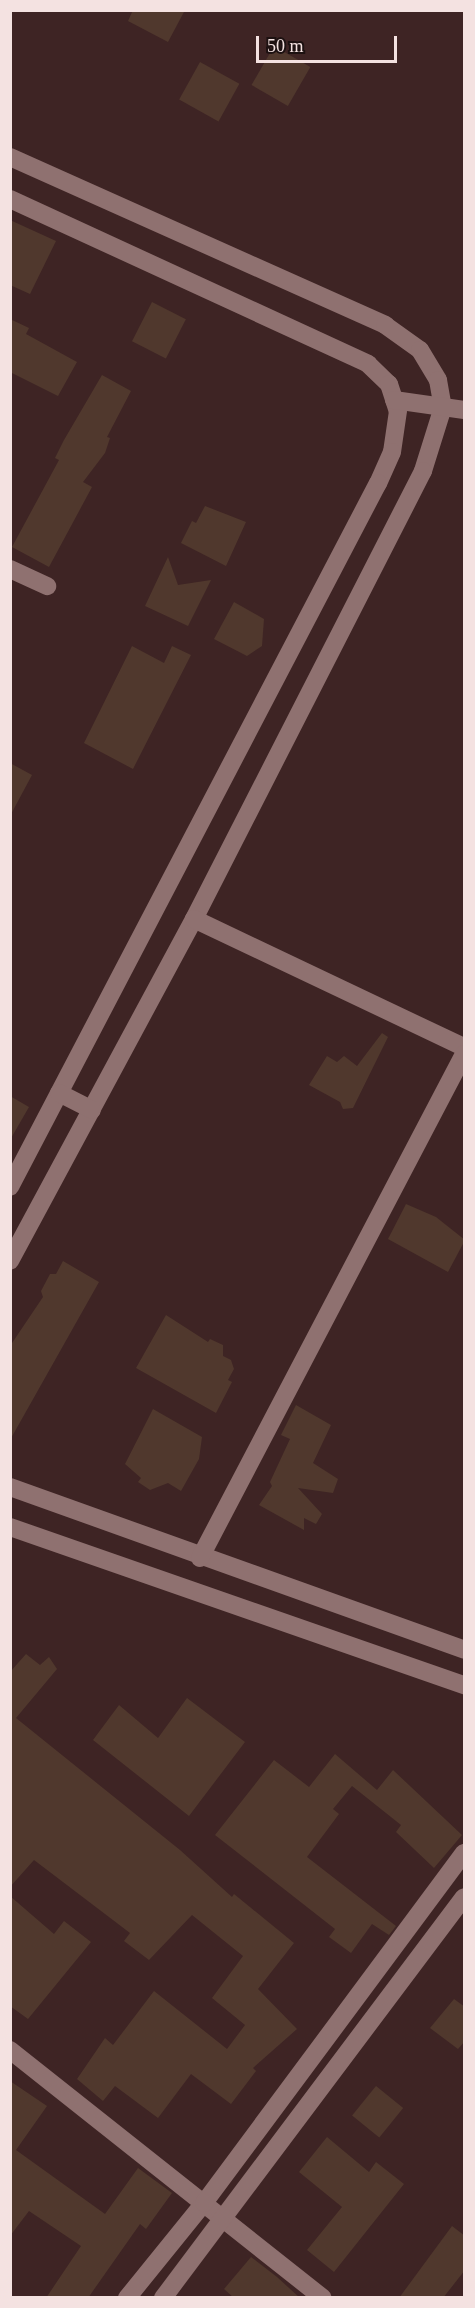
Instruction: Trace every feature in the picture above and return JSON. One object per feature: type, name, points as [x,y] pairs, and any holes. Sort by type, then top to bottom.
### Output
[{"type":"street","points":[[10,157],[385,325],[420,350],[438,380],[443,407],[423,471],[194,920],[10,1261]]},
{"type":"street","points":[[10,199],[368,364],[389,384],[398,411],[392,452],[378,483],[10,1187]]},
{"type":"street","points":[[394,400],[465,410]]},
{"type":"street","points":[[10,569],[47,586]]},
{"type":"street","points":[[194,920],[465,1047]]},
{"type":"street","points":[[200,1558],[465,1054]]},
{"type":"street","points":[[59,1093],[92,1110]]},
{"type":"street","points":[[10,1487],[200,1558],[465,1650]]},
{"type":"street","points":[[10,1527],[465,1684]]},
{"type":"street","points":[[251,1611],[263,1580]]},
{"type":"street","points":[[127,2298],[204,2203],[465,1853]]},
{"type":"street","points":[[162,2298],[225,2219],[465,1897]]},
{"type":"street","points":[[12,2054],[324,2298]]},
{"type":"building","points":[[133,10],[185,10],[168,42],[128,21]]},
{"type":"building","points":[[274,46],[310,67],[288,106],[252,85]]},
{"type":"building","points":[[200,62],[239,84],[219,121],[179,100]]},
{"type":"building","points":[[10,220],[56,241],[30,294],[10,285]]},
{"type":"building","points":[[152,302],[186,319],[166,358],[132,341]]},
{"type":"building","points":[[10,319],[29,328],[26,334],[77,362],[58,396],[10,372]]},
{"type":"building","points":[[102,375],[131,391],[107,437],[110,438],[105,453],[83,482],[92,487],[49,567],[12,547],[59,460],[55,458],[64,440]]},
{"type":"building","points":[[205,506],[246,522],[226,566],[181,543],[192,521],[196,523]]},
{"type":"building","points":[[168,557],[178,585],[211,580],[188,626],[145,606]]},
{"type":"building","points":[[234,602],[264,619],[262,646],[247,656],[214,639]]},
{"type":"building","points":[[132,646],[164,663],[172,646],[191,655],[133,769],[84,743]]},
{"type":"building","points":[[10,763],[32,775],[10,816]]},
{"type":"building","points":[[382,1033],[388,1037],[353,1108],[343,1109],[340,1102],[309,1085],[327,1056],[337,1062],[344,1056],[357,1066]]},
{"type":"building","points":[[10,1096],[29,1107],[10,1140]]},
{"type":"building","points":[[406,1204],[436,1217],[465,1240],[448,1272],[388,1239]]},
{"type":"building","points":[[63,1261],[99,1282],[10,1440],[10,1346],[43,1297],[41,1291],[50,1274],[56,1274]]},
{"type":"building","points":[[166,1315],[208,1342],[210,1339],[223,1345],[223,1356],[231,1360],[234,1369],[228,1380],[232,1382],[216,1413],[136,1368]]},
{"type":"building","points":[[296,1405],[331,1425],[313,1463],[338,1479],[333,1493],[298,1488],[322,1514],[316,1524],[304,1518],[304,1530],[259,1505],[272,1486],[270,1482],[290,1439],[281,1435]]},
{"type":"building","points":[[153,1409],[202,1437],[199,1459],[181,1491],[168,1483],[150,1490],[138,1482],[141,1478],[125,1464]]},
{"type":"building","points":[[26,1654],[40,1665],[49,1657],[57,1669],[16,1718],[180,1850],[232,1897],[234,1894],[294,1943],[258,1989],[297,2029],[253,2068],[256,2071],[231,2104],[191,2074],[158,2118],[115,2086],[103,2101],[77,2079],[105,2038],[113,2045],[154,1991],[227,2049],[245,2025],[212,1998],[243,1956],[192,1915],[149,1960],[124,1941],[130,1933],[34,1860],[10,1887],[10,1672]]},
{"type":"building","points":[[187,1698],[245,1742],[189,1816],[93,1740],[119,1705],[158,1738]]},
{"type":"building","points":[[335,1754],[377,1790],[393,1770],[462,1835],[434,1868],[396,1832],[401,1825],[352,1786],[333,1809],[339,1814],[307,1857],[396,1926],[389,1935],[372,1924],[351,1953],[329,1937],[335,1929],[215,1835],[274,1760],[309,1787]]},
{"type":"building","points":[[10,1896],[54,1934],[64,1921],[91,1942],[28,2019],[10,2006]]},
{"type":"building","points":[[454,1999],[465,2007],[465,2041],[458,2049],[430,2028]]},
{"type":"building","points":[[10,2081],[47,2106],[16,2150],[105,2214],[138,2168],[172,2193],[146,2229],[140,2224],[88,2298],[46,2298],[81,2246],[29,2211],[10,2236]]},
{"type":"building","points":[[376,2086],[403,2108],[379,2138],[352,2116]]},
{"type":"building","points":[[327,2137],[369,2172],[376,2162],[404,2184],[334,2272],[307,2250],[342,2207],[299,2172]]},
{"type":"building","points":[[452,2226],[465,2236],[465,2270],[443,2298],[399,2298]]},
{"type":"building","points":[[251,2257],[300,2298],[234,2298],[224,2289]]}]
